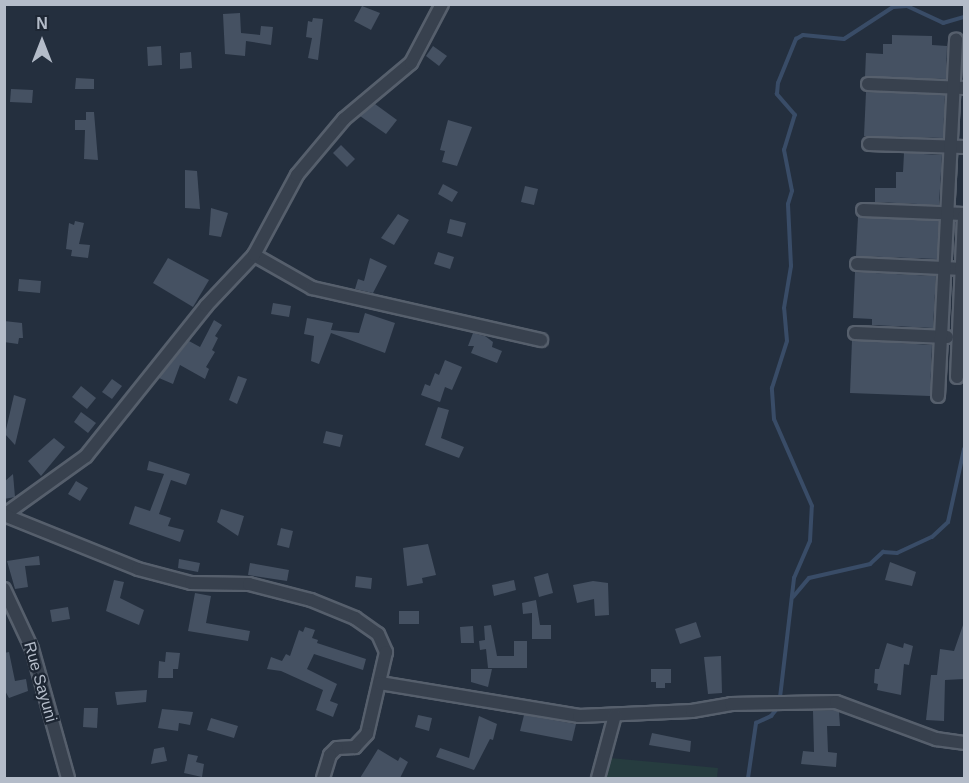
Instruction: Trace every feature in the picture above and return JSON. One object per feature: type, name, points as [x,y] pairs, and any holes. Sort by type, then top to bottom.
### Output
[{"type":"street","points":[[4,515],[86,456],[206,306],[254,255],[297,175],[344,119],[411,63],[442,4]]},
{"type":"street","points":[[938,396],[950,147],[959,88],[956,39]]},
{"type":"street","points":[[868,84],[959,88]]},
{"type":"street","points":[[869,144],[964,147]]},
{"type":"street","points":[[863,210],[964,215],[962,338],[957,377]]},
{"type":"street","points":[[254,255],[312,288],[541,340]]},
{"type":"street","points":[[857,264],[963,269]]},
{"type":"street","points":[[855,333],[962,338]]},
{"type":"street","points":[[4,515],[138,569],[191,583],[249,584],[356,618],[378,634],[386,652],[367,734],[355,747],[337,748],[330,755],[323,778]]},
{"type":"street","name":"Rue Sayuni","points":[[4,589],[32,649],[68,778]]},
{"type":"street","points":[[380,683],[579,716],[692,711],[731,704],[836,702],[936,739],[964,743]]},
{"type":"street","points":[[598,778],[615,715]]},
{"type":"green space","points":[[610,758],[718,768],[717,778],[604,778]]},
{"type":"building","points":[[362,6],[380,13],[371,30],[354,21]]},
{"type":"building","points":[[240,13],[241,33],[260,35],[261,26],[273,27],[271,45],[246,41],[245,56],[225,54],[223,14]]},
{"type":"building","points":[[313,18],[323,19],[318,60],[308,58],[312,38],[306,37],[308,21],[312,22]]},
{"type":"building","points":[[892,35],[932,36],[932,45],[947,46],[946,79],[865,77],[866,53],[883,54],[883,44],[892,44]]},
{"type":"building","points":[[161,46],[162,65],[148,66],[147,47]]},
{"type":"building","points":[[433,46],[447,56],[439,66],[426,56]]},
{"type":"building","points":[[191,52],[192,68],[180,69],[180,53]]},
{"type":"building","points":[[76,78],[94,79],[94,89],[75,89]]},
{"type":"building","points":[[11,89],[33,90],[32,103],[10,102]]},
{"type":"building","points":[[866,92],[945,95],[943,138],[864,136]]},
{"type":"building","points":[[375,104],[397,120],[386,134],[360,116]]},
{"type":"building","points":[[86,112],[94,112],[98,160],[84,159],[85,130],[75,130],[75,120],[86,120]]},
{"type":"building","points":[[448,120],[472,127],[457,166],[442,162],[445,151],[440,150]]},
{"type":"building","points":[[341,145],[355,159],[347,167],[333,153]]},
{"type":"building","points":[[904,153],[942,155],[939,205],[875,202],[875,188],[896,188],[896,172],[903,172]]},
{"type":"building","points":[[185,170],[197,171],[200,209],[185,208]]},
{"type":"building","points":[[443,184],[458,192],[452,202],[438,194]]},
{"type":"building","points":[[525,186],[538,189],[534,205],[521,202]]},
{"type":"building","points":[[211,208],[228,213],[221,237],[209,235]]},
{"type":"building","points":[[398,214],[409,220],[394,245],[381,238]]},
{"type":"building","points":[[858,217],[939,221],[937,259],[856,256]]},
{"type":"building","points":[[450,219],[466,223],[462,237],[447,233]]},
{"type":"building","points":[[75,221],[84,223],[79,244],[90,245],[88,258],[71,256],[72,250],[66,249],[69,223],[74,225]]},
{"type":"building","points":[[438,252],[454,257],[450,269],[434,264]]},
{"type":"building","points":[[168,258],[209,280],[193,307],[153,283]]},
{"type":"building","points":[[370,258],[387,266],[373,293],[355,289],[358,279],[364,281]]},
{"type":"building","points":[[855,272],[936,276],[933,328],[872,325],[872,319],[853,318]]},
{"type":"building","points":[[19,279],[41,281],[40,293],[18,291]]},
{"type":"building","points":[[273,303],[291,306],[289,317],[271,314]]},
{"type":"building","points":[[365,313],[395,323],[385,353],[331,333],[319,364],[311,361],[314,336],[304,334],[307,318],[333,323],[331,330],[359,333]]},
{"type":"building","points":[[214,320],[222,325],[215,336],[218,338],[212,350],[215,352],[206,367],[209,369],[205,379],[180,365],[173,384],[159,378],[189,341],[200,347]]},
{"type":"building","points":[[4,321],[22,323],[23,338],[19,338],[18,344],[4,342]]},
{"type":"building","points":[[473,333],[485,336],[493,342],[492,347],[502,351],[497,363],[471,353],[474,346],[468,346]]},
{"type":"building","points":[[852,340],[932,345],[930,396],[850,393]]},
{"type":"building","points":[[445,360],[462,367],[452,390],[445,387],[440,402],[421,395],[425,384],[430,386],[435,373],[439,375]]},
{"type":"building","points":[[238,376],[247,379],[237,404],[229,400]]},
{"type":"building","points":[[112,379],[122,386],[112,399],[102,392]]},
{"type":"building","points":[[81,386],[96,398],[87,409],[72,397]]},
{"type":"building","points":[[14,395],[26,399],[15,445],[5,434]]},
{"type":"building","points":[[438,407],[449,410],[441,438],[464,447],[459,458],[425,445]]},
{"type":"building","points":[[81,412],[96,423],[88,433],[74,422]]},
{"type":"building","points":[[326,431],[343,435],[340,447],[323,443]]},
{"type":"building","points":[[54,438],[65,447],[41,476],[28,461]]},
{"type":"building","points":[[149,461],[190,474],[186,485],[171,480],[159,514],[171,518],[168,526],[184,530],[180,542],[129,524],[135,506],[150,511],[164,474],[147,470]]},
{"type":"building","points":[[13,474],[15,497],[4,499],[4,482]]},
{"type":"building","points":[[76,481],[88,488],[80,501],[68,494]]},
{"type":"building","points":[[221,509],[244,516],[238,536],[217,522]]},
{"type":"building","points":[[281,528],[293,531],[289,548],[277,545]]},
{"type":"building","points":[[428,544],[436,575],[422,578],[423,583],[407,586],[403,548]]},
{"type":"building","points":[[39,556],[40,565],[25,566],[28,587],[15,589],[7,561]]},
{"type":"building","points":[[179,559],[200,563],[198,572],[178,568]]},
{"type":"building","points":[[890,562],[916,572],[912,586],[885,580]]},
{"type":"building","points":[[250,563],[289,570],[287,581],[248,575]]},
{"type":"building","points":[[548,573],[553,593],[539,597],[534,577]]},
{"type":"building","points":[[356,576],[372,578],[371,589],[355,587]]},
{"type":"building","points":[[114,580],[124,582],[120,598],[144,610],[139,625],[106,611]]},
{"type":"building","points":[[514,580],[516,590],[494,596],[492,585]]},
{"type":"building","points":[[593,581],[608,583],[609,615],[595,616],[594,599],[577,603],[573,585]]},
{"type":"building","points":[[195,593],[211,596],[206,623],[250,631],[248,641],[188,631]]},
{"type":"building","points":[[536,600],[540,625],[551,625],[551,639],[532,639],[532,613],[523,614],[522,603]]},
{"type":"building","points":[[68,607],[70,619],[52,622],[50,610]]},
{"type":"building","points":[[399,611],[419,611],[419,624],[399,624]]},
{"type":"building","points":[[696,622],[701,637],[680,644],[675,629]]},
{"type":"building","points":[[491,625],[497,656],[514,656],[514,641],[527,641],[527,668],[488,668],[486,649],[480,650],[479,641],[485,640],[484,626]]},
{"type":"building","points":[[963,625],[964,679],[945,680],[944,721],[926,720],[931,675],[937,675],[940,649],[954,651]]},
{"type":"building","points":[[473,626],[474,643],[461,643],[460,627]]},
{"type":"building","points":[[305,627],[315,630],[312,638],[318,640],[317,643],[366,659],[363,670],[314,654],[307,669],[337,684],[330,701],[338,704],[333,717],[316,710],[323,690],[281,671],[267,669],[271,657],[282,661],[286,654],[290,656],[299,630],[303,632]]},
{"type":"building","points":[[887,643],[903,648],[904,643],[913,646],[909,665],[904,664],[901,695],[877,690],[878,684],[874,683],[875,669],[879,669]]},
{"type":"building","points":[[9,652],[15,681],[26,679],[28,691],[9,698],[4,689],[4,653]]},
{"type":"building","points":[[166,652],[180,653],[178,669],[173,669],[173,678],[158,678],[159,661],[165,662]]},
{"type":"building","points":[[721,656],[722,693],[708,694],[704,657]]},
{"type":"building","points":[[471,669],[492,669],[488,687],[471,682]]},
{"type":"building","points":[[651,669],[671,669],[671,683],[665,683],[665,688],[656,688],[656,682],[651,682]]},
{"type":"building","points":[[147,690],[146,702],[117,705],[115,692]]},
{"type":"building","points":[[84,708],[98,708],[97,728],[83,727]]},
{"type":"building","points":[[162,709],[193,712],[190,725],[179,723],[178,731],[158,728]]},
{"type":"building","points":[[835,710],[839,712],[840,726],[827,726],[828,752],[837,753],[836,767],[801,764],[803,751],[814,752],[813,711]]},
{"type":"building","points":[[418,715],[432,718],[429,731],[415,727]]},
{"type":"building","points":[[524,715],[576,724],[572,741],[520,731]]},
{"type":"building","points":[[479,716],[497,724],[493,740],[490,739],[474,770],[436,757],[440,748],[469,758]]},
{"type":"building","points":[[211,718],[238,726],[234,738],[207,730]]},
{"type":"building","points":[[652,733],[691,741],[690,752],[649,745]]},
{"type":"building","points":[[164,747],[167,761],[151,764],[154,749]]},
{"type":"building","points":[[378,749],[398,761],[400,757],[408,762],[400,778],[360,778]]},
{"type":"building","points":[[188,754],[198,756],[196,762],[204,764],[202,777],[184,773]]},
{"type":"waterway","points":[[748,778],[756,723],[771,716],[779,706],[794,578],[810,541],[812,506],[774,419],[772,388],[787,341],[784,308],[791,266],[788,204],[792,191],[784,150],[795,115],[777,94],[778,83],[796,39],[803,35],[844,39],[893,7],[907,6],[943,23],[964,17]]},
{"type":"waterway","points":[[793,597],[809,578],[870,564],[883,552],[897,553],[932,537],[948,522],[964,449]]}]
